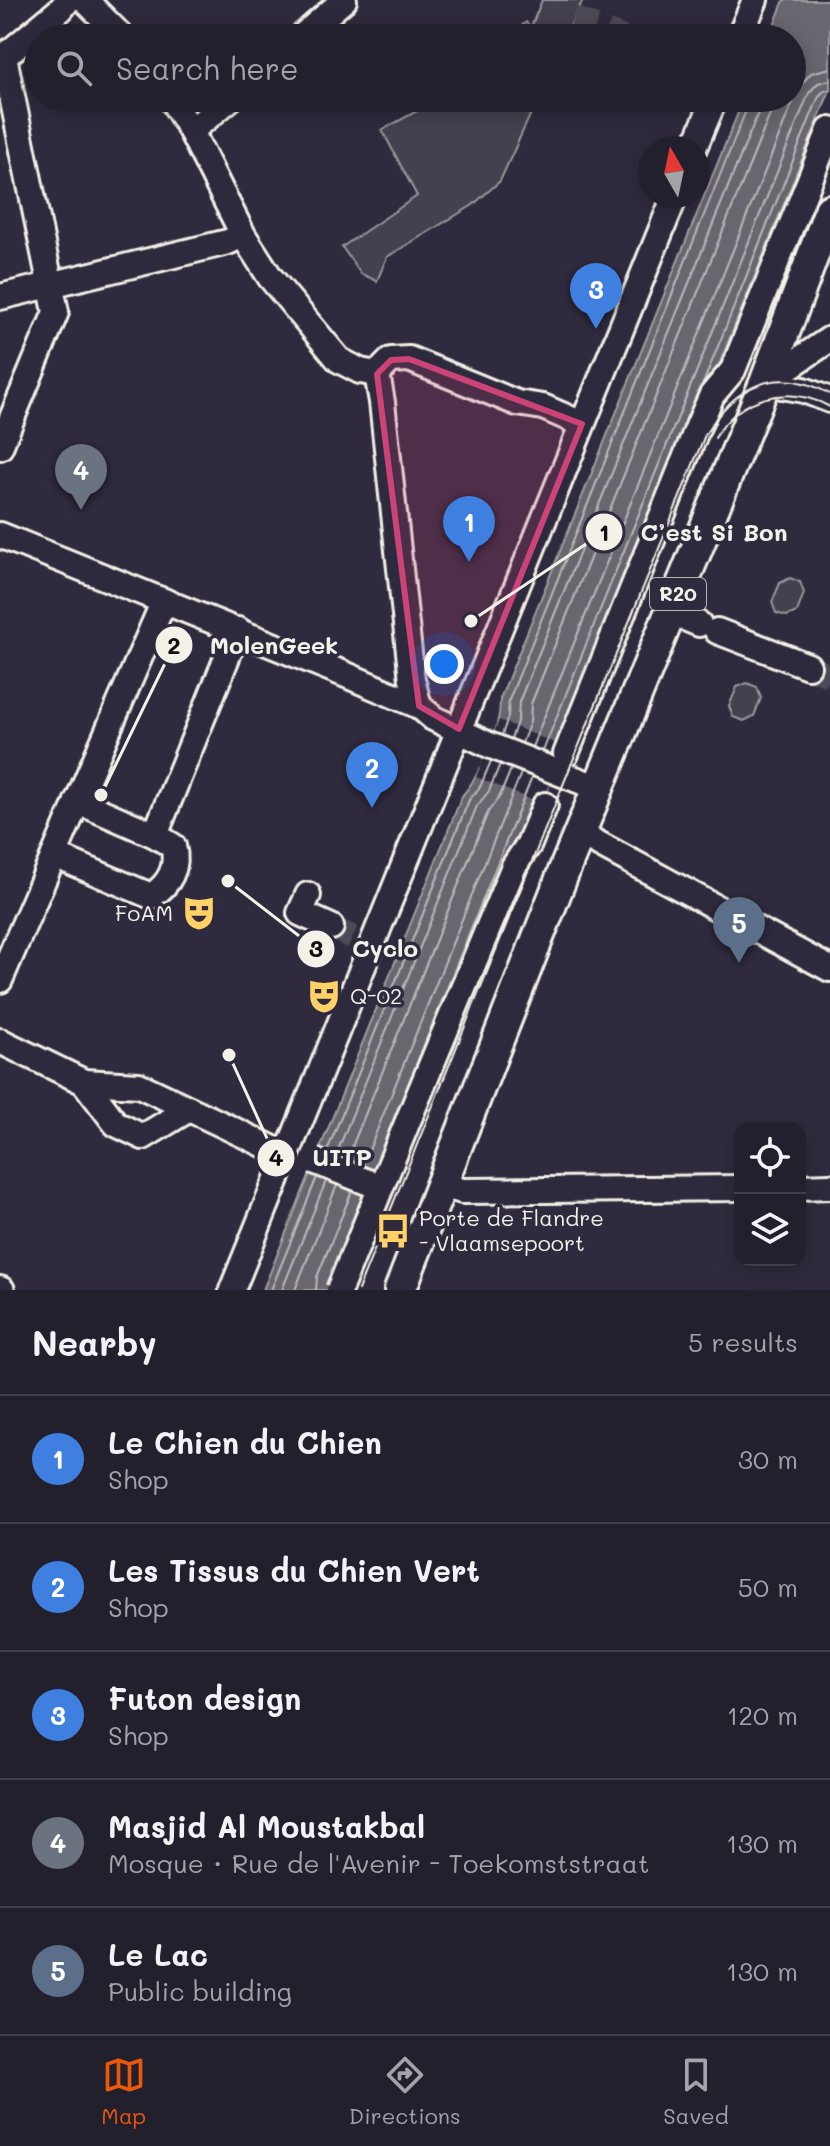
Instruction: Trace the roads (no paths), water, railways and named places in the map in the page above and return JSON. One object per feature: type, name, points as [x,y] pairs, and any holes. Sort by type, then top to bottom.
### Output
[{"type":"main road","name":"R20","points":[[400,1290],[598,788],[819,260],[830,210]]},
{"type":"street","points":[[43,24],[68,0]]},
{"type":"street","points":[[85,0],[109,24]]},
{"type":"street","points":[[316,24],[344,0]]},
{"type":"street","points":[[745,24],[755,0]]},
{"type":"street","points":[[0,447],[56,312],[1,58],[24,39]]},
{"type":"street","points":[[179,112],[243,235],[270,277],[339,360],[360,371],[377,374]]},
{"type":"street","points":[[191,131],[214,112]]},
{"type":"street","points":[[699,136],[709,112]]},
{"type":"street","name":"R20","points":[[560,762],[699,424],[712,395],[733,370],[829,138]]},
{"type":"street","points":[[232,1290],[366,944],[459,729],[670,208]]},
{"type":"street","points":[[0,297],[228,242],[243,235]]},
{"type":"street","points":[[765,383],[830,339]]},
{"type":"street","points":[[377,374],[391,360],[409,359],[517,403],[543,407],[582,424]]},
{"type":"street","points":[[377,374],[412,680],[419,706]]},
{"type":"street","points":[[765,383],[804,390],[830,400]]},
{"type":"street","points":[[0,535],[419,706],[433,718],[489,745],[560,762],[598,788]]},
{"type":"street","points":[[0,980],[164,601]]},
{"type":"street","points":[[670,612],[808,666]]},
{"type":"street","points":[[155,835],[238,630]]},
{"type":"street","points":[[54,855],[151,896],[165,888],[177,860],[173,846],[155,835],[77,801]]},
{"type":"street","points":[[339,1290],[514,866],[529,844],[545,805]]},
{"type":"street","points":[[580,834],[830,969]]},
{"type":"street","points":[[308,895],[300,913],[331,927]]},
{"type":"street","points":[[4,1042],[84,1082],[139,1085],[280,1152]]},
{"type":"street","points":[[84,1082],[116,1124],[143,1137],[158,1123],[189,1109]]},
{"type":"street","points":[[314,1161],[380,1187]]},
{"type":"street","points":[[443,1185],[460,1191],[734,1188]]},
{"type":"street","points":[[806,1187],[830,1186]]},
{"type":"water","points":[[784,0],[830,0],[830,90],[345,1290],[263,1290],[462,796],[488,750],[497,723],[500,699],[699,208],[710,208],[710,182],[738,112],[806,112],[806,24],[775,24]]},
{"type":"tunnel","points":[[573,18],[588,24]]},
{"type":"tunnel","points":[[808,666],[830,676]]},
{"type":"tunnel","points":[[331,927],[360,941]]},
{"type":"tram line","points":[[358,1290],[705,435],[729,404],[758,385],[792,381],[830,394]]},
{"type":"tram line","points":[[715,438],[737,412],[766,398],[798,396],[830,407]]},
{"type":"place","name":"Futon design","points":[[596,329]]},
{"type":"place","name":"Masjid Al Moustakbal","points":[[81,510]]},
{"type":"place","name":"Le Chien du Chien","points":[[469,562]]},
{"type":"place","name":"C’est Si Bon","points":[[471,621]]},
{"type":"place","name":"MolenGeek","points":[[101,795]]},
{"type":"place","name":"Les Tissus du Chien Vert","points":[[372,808]]},
{"type":"place","name":"Cyclo","points":[[228,881]]},
{"type":"place","name":"FoAM","points":[[199,913]]},
{"type":"place","name":"Le Lac","points":[[739,963]]},
{"type":"place","name":"Q-02","points":[[324,996]]},
{"type":"place","name":"UITP","points":[[229,1055]]},
{"type":"place","name":"Porte de Flandre - Vlaamsepoort","points":[[393,1231]]}]
